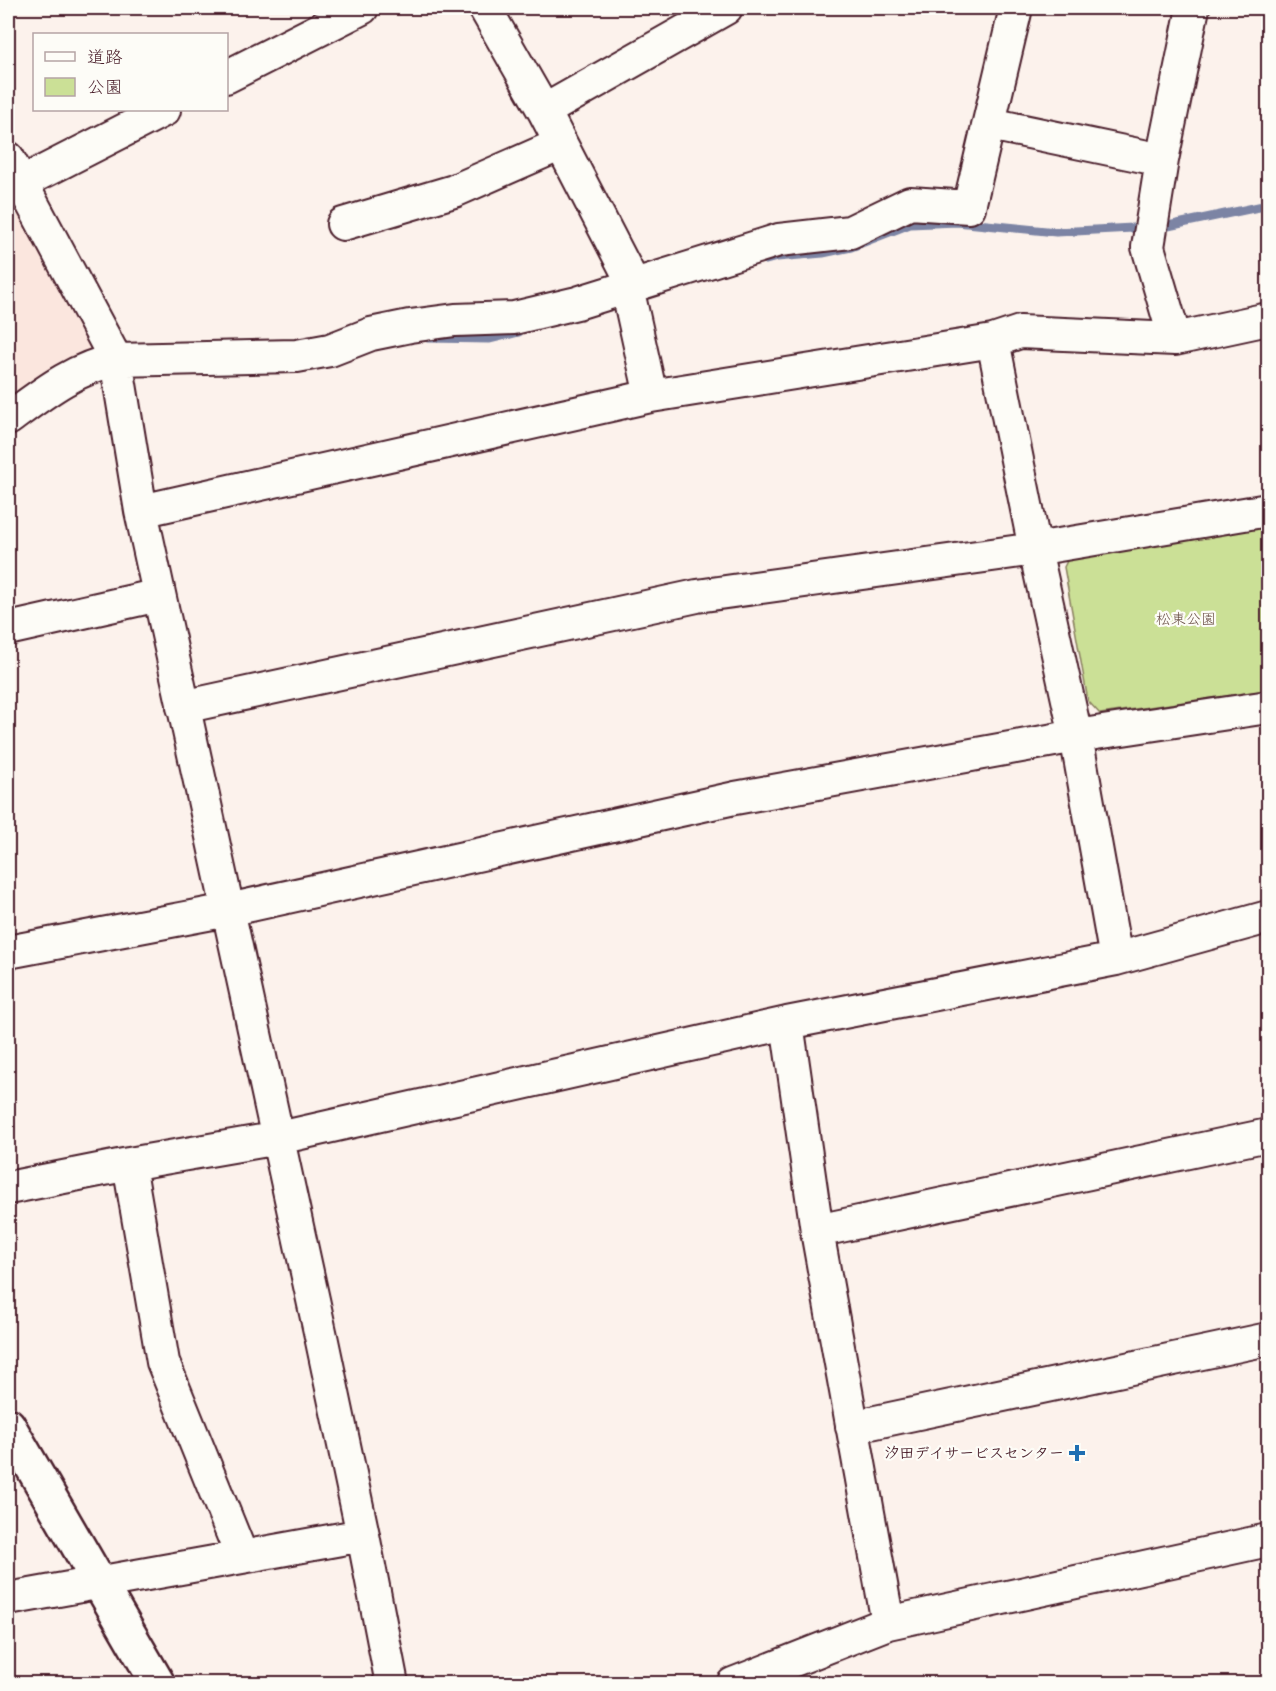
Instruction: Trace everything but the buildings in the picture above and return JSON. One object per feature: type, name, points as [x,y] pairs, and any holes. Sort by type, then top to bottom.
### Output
[{"type":"street","points":[[228,76],[362,8]]},
{"type":"street","points":[[485,8],[544,111],[630,286],[651,396]]},
{"type":"street","points":[[544,111],[726,8]]},
{"type":"street","points":[[8,419],[60,381],[96,364],[116,360],[297,356],[330,350],[371,334],[410,326],[455,320],[514,318],[577,303],[779,240],[850,232],[910,203],[969,207],[1016,8]]},
{"type":"street","points":[[1175,339],[1148,247],[1162,160],[1193,8]]},
{"type":"street","points":[[162,111],[14,170],[116,360],[141,511],[279,1138],[392,1683]]},
{"type":"street","points":[[990,124],[1162,160]]},
{"type":"street","points":[[343,224],[454,190],[561,144]]},
{"type":"street","points":[[141,511],[651,396],[993,340],[1020,332],[1175,339],[1269,319]]},
{"type":"street","points":[[993,340],[1076,736],[1116,959]]},
{"type":"street","points":[[183,707],[697,596],[1035,549],[1269,510]]},
{"type":"street","points":[[8,629],[159,595]]},
{"type":"street","points":[[8,952],[228,910],[735,798],[1076,736],[1269,707]]},
{"type":"street","points":[[8,1188],[279,1138],[787,1023],[1116,959],[1268,920]]},
{"type":"street","points":[[787,1023],[817,1231],[888,1623]]},
{"type":"street","points":[[817,1231],[1269,1135]]},
{"type":"street","points":[[129,1164],[163,1362],[242,1557]]},
{"type":"street","points":[[852,1427],[1269,1339]]},
{"type":"street","points":[[8,1425],[158,1683]]},
{"type":"street","points":[[8,1599],[363,1535]]},
{"type":"street","points":[[733,1683],[888,1623],[1269,1540]]},
{"type":"shaded area","points":[[8,182],[101,351],[8,408]]},
{"type":"green space","name":"松東公園","points":[[1268,523],[1268,690],[1100,714],[1088,701],[1064,567],[1069,557]]},
{"type":"waterway","points":[[1168,226],[1268,205]]},
{"type":"waterway","points":[[766,260],[851,247],[910,224],[957,222],[1056,232],[1133,228]]},
{"type":"waterway","points":[[428,338],[490,339],[519,332]]},
{"type":"place","name":"汐田デイサービスセンター","points":[[1077,1453]]}]
